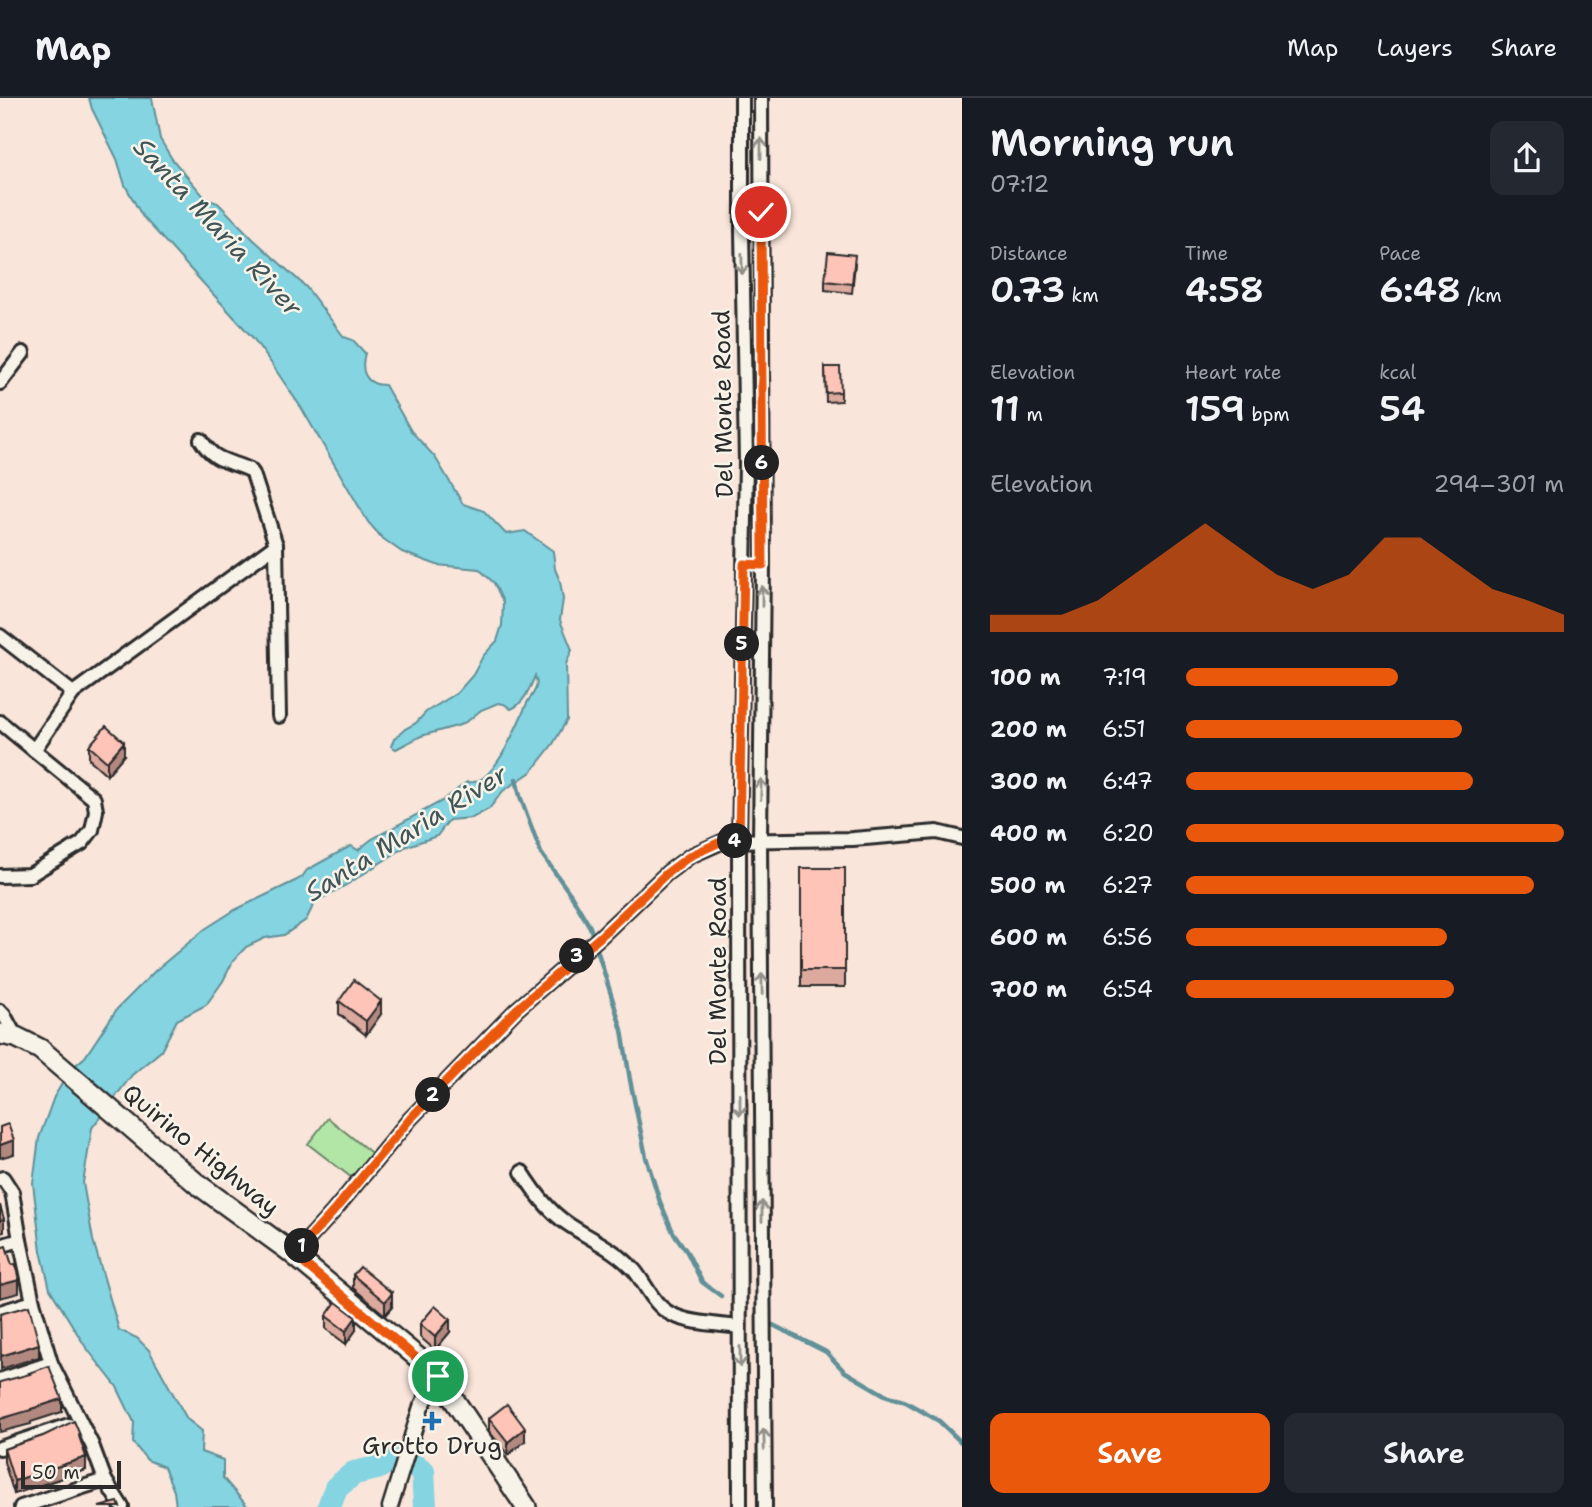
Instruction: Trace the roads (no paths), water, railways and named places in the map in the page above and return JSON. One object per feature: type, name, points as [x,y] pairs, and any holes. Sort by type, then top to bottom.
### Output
[{"type":"main road","name":"Quirino Highway","points":[[8,1035],[40,1049],[196,1183],[294,1255],[438,1376],[526,1507]]},
{"type":"street","name":"Del Monte Road","points":[[740,1507],[739,840],[746,463],[741,230],[742,98]]},
{"type":"street","name":"Del Monte Road","points":[[761,98],[763,565],[760,840],[765,1507]]},
{"type":"street","points":[[0,383],[23,353]]},
{"type":"street","points":[[201,440],[208,450],[221,460],[250,470],[253,474],[276,545],[279,716]]},
{"type":"street","points":[[34,750],[73,693],[276,545]]},
{"type":"street","points":[[744,564],[763,565]]},
{"type":"street","points":[[0,636],[73,693]]},
{"type":"street","points":[[0,722],[94,799],[96,811],[92,830],[82,843],[30,875],[0,876]]},
{"type":"street","points":[[294,1255],[410,1119],[516,1010],[667,873],[690,856],[718,843],[739,840],[853,839],[937,832],[962,838]]},
{"type":"street","points":[[0,1011],[4,1015],[8,1035]]},
{"type":"street","points":[[522,1172],[544,1204],[566,1224],[624,1260],[661,1307],[669,1313],[682,1318],[739,1327]]},
{"type":"street","points":[[0,1179],[3,1178],[12,1192],[33,1302],[51,1363],[92,1445],[106,1480],[122,1507]]},
{"type":"street","points":[[0,1246],[20,1240]]},
{"type":"street","points":[[0,1312],[33,1302]]},
{"type":"street","points":[[0,1380],[51,1363]]},
{"type":"street","points":[[390,1507],[421,1407],[438,1376]]},
{"type":"street","points":[[740,1410],[764,1410]]},
{"type":"street","points":[[0,1448],[79,1422]]},
{"type":"street","points":[[21,1507],[106,1480]]},
{"type":"water","name":"Santa Maria River","points":[[89,98],[152,98],[160,139],[172,159],[206,199],[218,203],[306,287],[344,337],[353,340],[365,353],[363,366],[366,376],[373,383],[385,385],[411,431],[435,457],[463,504],[484,511],[506,534],[525,531],[553,551],[563,599],[560,620],[572,650],[566,664],[567,720],[553,744],[531,772],[503,791],[489,809],[472,818],[449,820],[437,836],[405,847],[315,902],[306,920],[284,935],[265,938],[246,947],[233,961],[206,1005],[177,1020],[161,1051],[132,1075],[92,1128],[83,1183],[93,1240],[119,1330],[137,1338],[149,1350],[187,1419],[202,1431],[201,1452],[223,1460],[223,1478],[248,1507],[176,1507],[174,1491],[164,1467],[147,1460],[133,1443],[134,1422],[117,1387],[85,1346],[50,1289],[41,1251],[33,1183],[39,1138],[54,1097],[71,1069],[85,1057],[117,1009],[156,970],[205,929],[235,910],[295,881],[307,870],[351,846],[358,850],[372,839],[442,801],[467,782],[483,778],[503,753],[537,683],[535,676],[523,700],[516,707],[511,709],[498,703],[481,710],[460,725],[421,736],[396,749],[391,746],[394,739],[405,729],[457,693],[473,675],[483,656],[497,641],[502,625],[503,602],[494,583],[479,569],[437,565],[402,552],[382,538],[368,522],[302,409],[253,338],[142,216],[125,185],[117,159]]},
{"type":"waterway","name":"Santa Maria River","points":[[516,779],[541,853],[590,927],[622,1030],[646,1157],[660,1202],[673,1232],[702,1282],[721,1296]]},
{"type":"waterway","points":[[773,1325],[826,1352],[844,1371],[885,1395],[906,1402],[939,1421],[962,1443]]},
{"type":"waterway","points":[[329,1507],[336,1488],[354,1473],[377,1468],[398,1456],[423,1471],[425,1507]]},
{"type":"place","name":"Grotto Drug","points":[[432,1421]]}]
